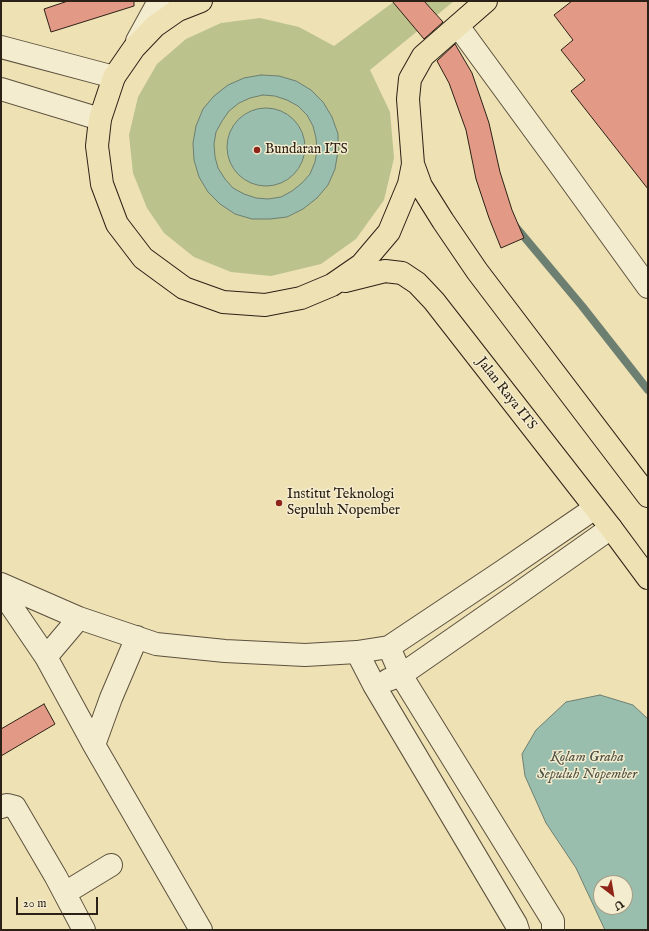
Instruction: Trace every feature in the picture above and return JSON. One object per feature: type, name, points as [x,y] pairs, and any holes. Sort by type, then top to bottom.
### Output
[{"type":"main road","points":[[201,1],[178,10],[155,26],[134,48],[114,77],[100,119],[97,146],[102,184],[117,224],[143,258],[184,288],[222,302],[265,305],[300,298],[332,285],[361,265],[389,232],[409,184],[413,164]]},
{"type":"main road","points":[[486,1],[423,56],[410,79],[408,99],[413,164],[421,186],[477,271],[648,496]]},
{"type":"main road","name":"Jalan Raya ITS","points":[[332,285],[385,271],[402,273],[417,283],[434,301],[596,508],[648,578]]},
{"type":"street","points":[[134,48],[160,1]]},
{"type":"street","points":[[458,26],[648,288]]},
{"type":"street","points":[[1,47],[114,77]]},
{"type":"street","points":[[1,89],[100,119]]},
{"type":"street","points":[[1,584],[79,618],[156,644],[225,651],[305,655],[357,652],[389,647],[596,508]]},
{"type":"street","points":[[374,685],[400,675],[611,528]]},
{"type":"street","points":[[1,591],[46,657],[94,745],[201,930]]},
{"type":"street","points":[[46,657],[79,618]]},
{"type":"street","points":[[94,745],[111,698],[137,638]]},
{"type":"street","points":[[389,647],[400,675],[553,921],[553,930]]},
{"type":"street","points":[[357,652],[374,685],[512,917],[518,930]]},
{"type":"street","points":[[1,807],[7,805],[14,807],[65,893],[84,930]]},
{"type":"street","points":[[65,893],[112,865]]},
{"type":"green space","points":[[395,1],[454,1],[370,70],[390,112],[394,158],[384,200],[356,239],[321,264],[271,276],[231,272],[194,257],[164,233],[147,208],[133,173],[129,135],[138,97],[157,64],[186,39],[221,23],[260,18],[299,27],[334,46]]},
{"type":"water","points":[[261,75],[279,76],[296,81],[311,90],[323,102],[332,117],[338,134],[338,151],[335,169],[328,185],[317,198],[303,209],[287,217],[252,219],[235,214],[220,204],[208,192],[199,177],[194,160],[193,143],[196,126],[203,109],[214,96],[228,85],[244,78]],"holes":[[[263,95],[275,96],[298,106],[307,115],[313,126],[316,138],[317,150],[315,162],[310,174],[292,191],[281,197],[268,199],[256,198],[233,188],[218,168],[214,144],[216,132],[229,111],[239,103],[250,98]]]},
{"type":"water","points":[[258,108],[274,108],[288,114],[299,125],[305,139],[305,155],[299,169],[288,180],[274,186],[258,186],[244,180],[233,169],[227,155],[227,139],[233,125],[244,114]]},
{"type":"water","name":"Kolam Graha Sepuluh Nopember","points":[[600,695],[633,705],[648,719],[648,930],[605,930],[598,915],[633,915],[633,875],[593,875],[593,904],[576,868],[546,823],[525,776],[522,754],[536,730],[566,702]]},
{"type":"building","points":[[68,1],[134,1],[134,6],[51,32],[44,9]]},
{"type":"building","points":[[392,1],[424,1],[443,22],[424,39]]},
{"type":"building","points":[[572,1],[648,1],[648,189],[571,91],[585,80],[561,50],[573,40],[554,15]]},
{"type":"building","points":[[455,44],[472,73],[489,123],[500,172],[512,210],[524,238],[501,248],[476,179],[466,130],[449,83],[437,61]]},
{"type":"building","points":[[44,704],[55,724],[1,756],[1,729]]},
{"type":"waterway","points":[[515,226],[582,306],[648,390]]},
{"type":"place","name":"Bundaran ITS","points":[[257,150]]},
{"type":"place","name":"Institut Teknologi Sepuluh Nopember","points":[[279,503]]}]
